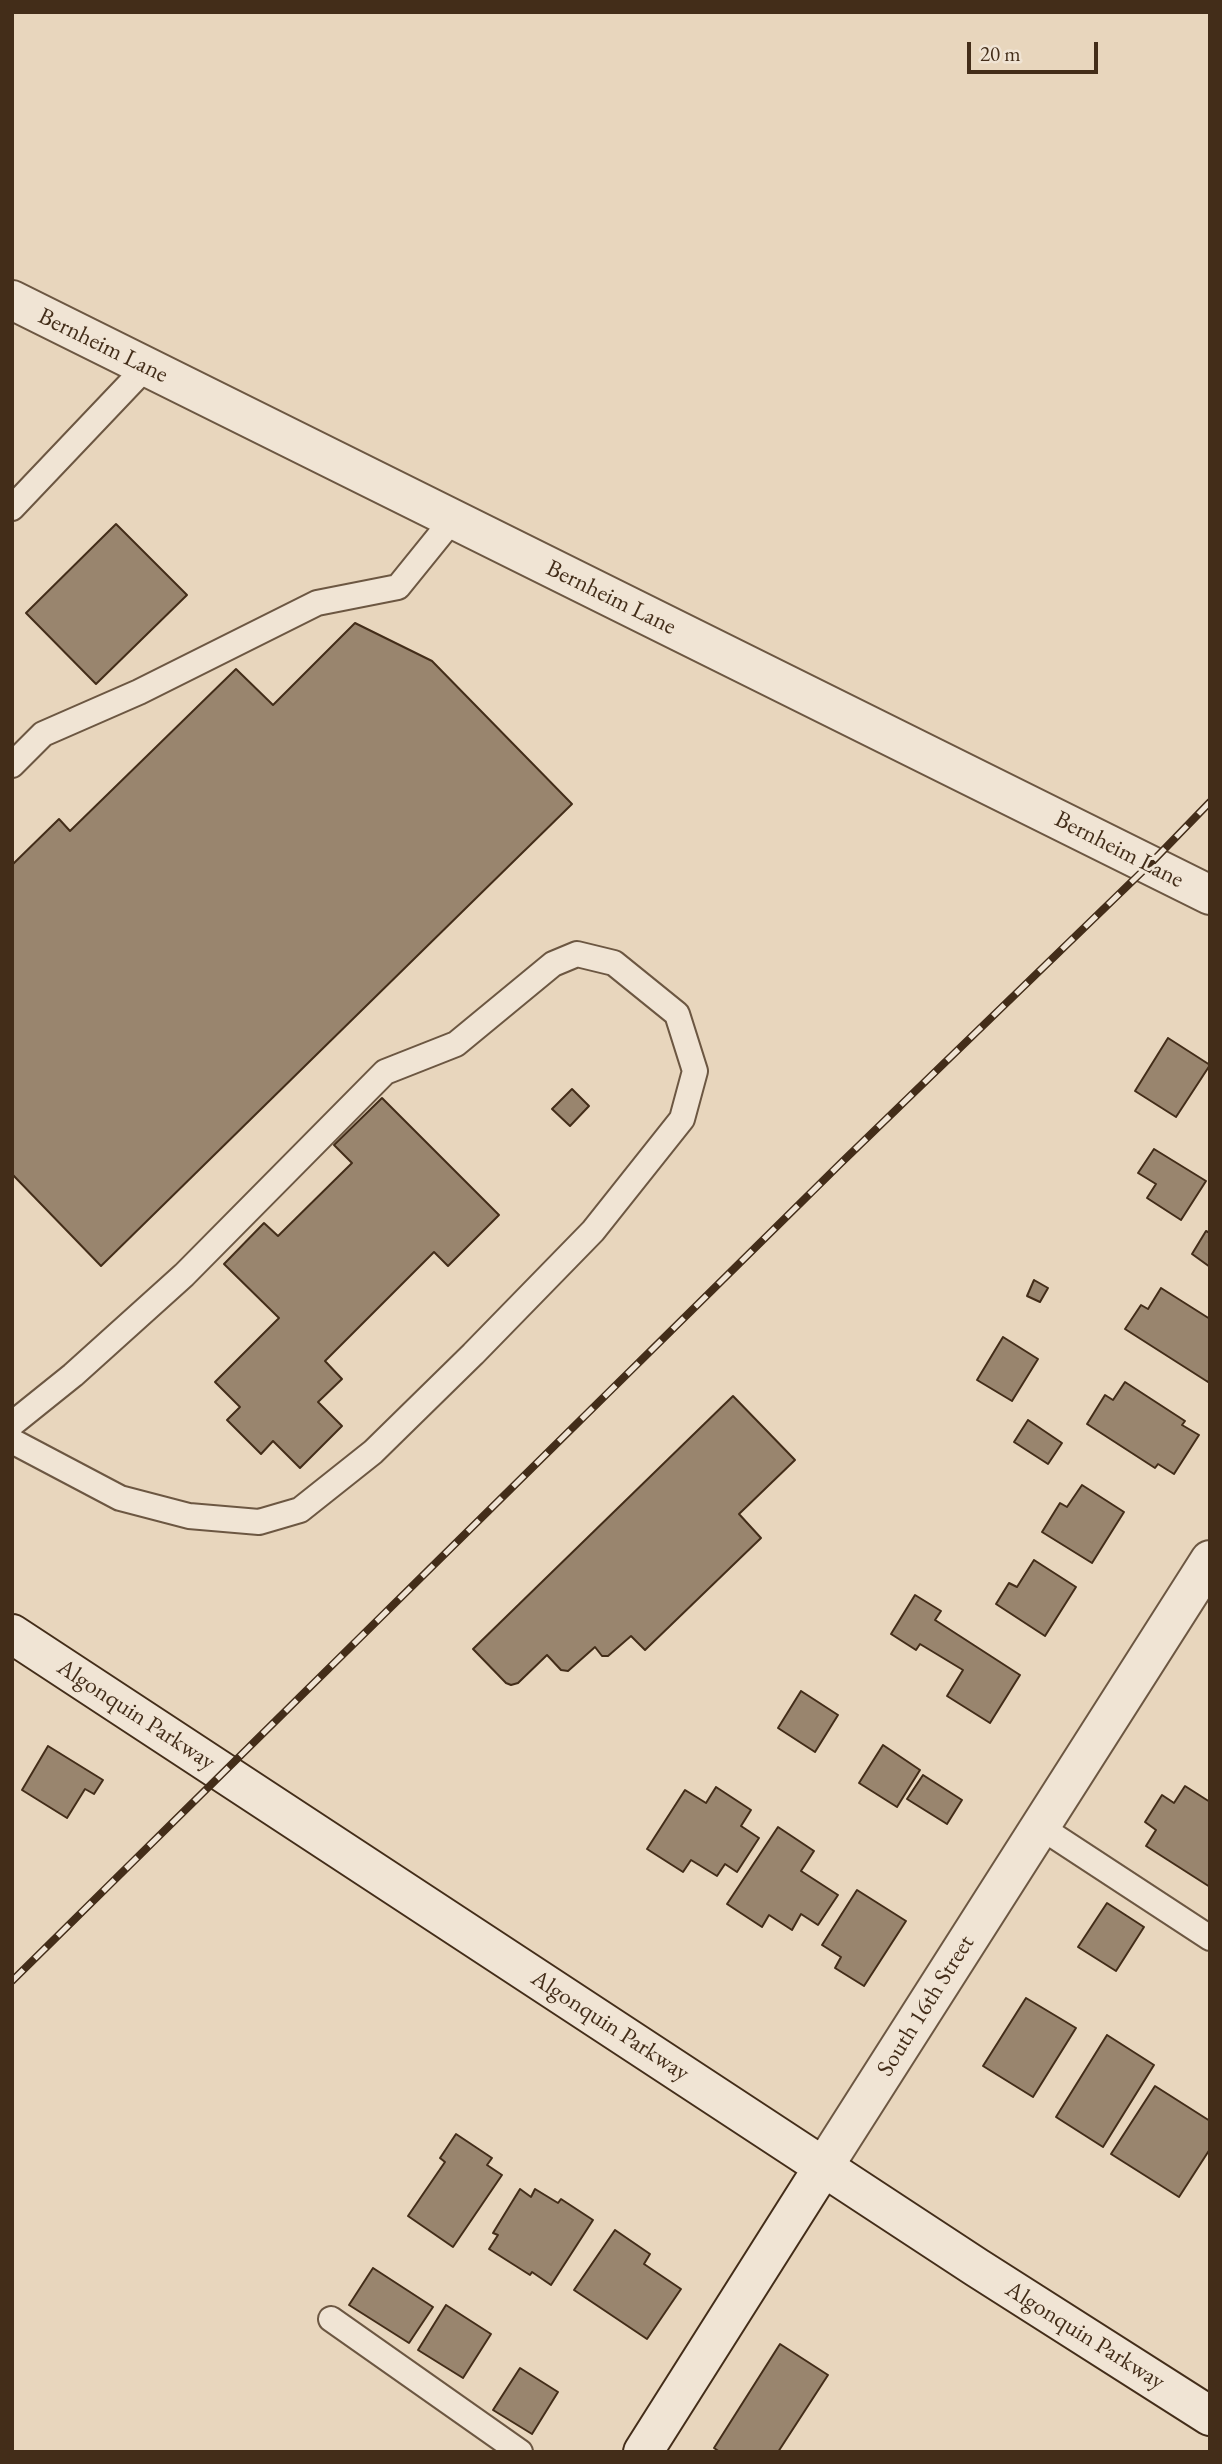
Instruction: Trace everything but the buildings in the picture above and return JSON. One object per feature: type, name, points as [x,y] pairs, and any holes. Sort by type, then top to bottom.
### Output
[{"type":"street","name":"Bernheim Lane","points":[[12,300],[1210,895]]},
{"type":"street","name":"South 16th Street","points":[[643,2452],[1210,1560]]},
{"type":"street","name":"Algonquin Parkway","points":[[12,1634],[976,2267],[1210,2416]]},
{"type":"lane","points":[[12,508],[146,367]]},
{"type":"lane","points":[[12,765],[43,734],[139,692],[317,603],[398,587],[453,519]]},
{"type":"lane","points":[[12,1424],[73,1375],[184,1275],[385,1072],[456,1044],[553,964],[577,954],[614,963],[677,1014],[695,1071],[682,1119],[593,1231],[538,1288],[373,1452],[300,1510],[259,1522],[189,1516],[120,1499],[12,1441]]},
{"type":"lane","points":[[1039,1826],[1210,1938]]},
{"type":"lane","points":[[331,2319],[520,2452]]},
{"type":"railway","points":[[12,1981],[841,1163],[1149,865],[1210,802]]}]
